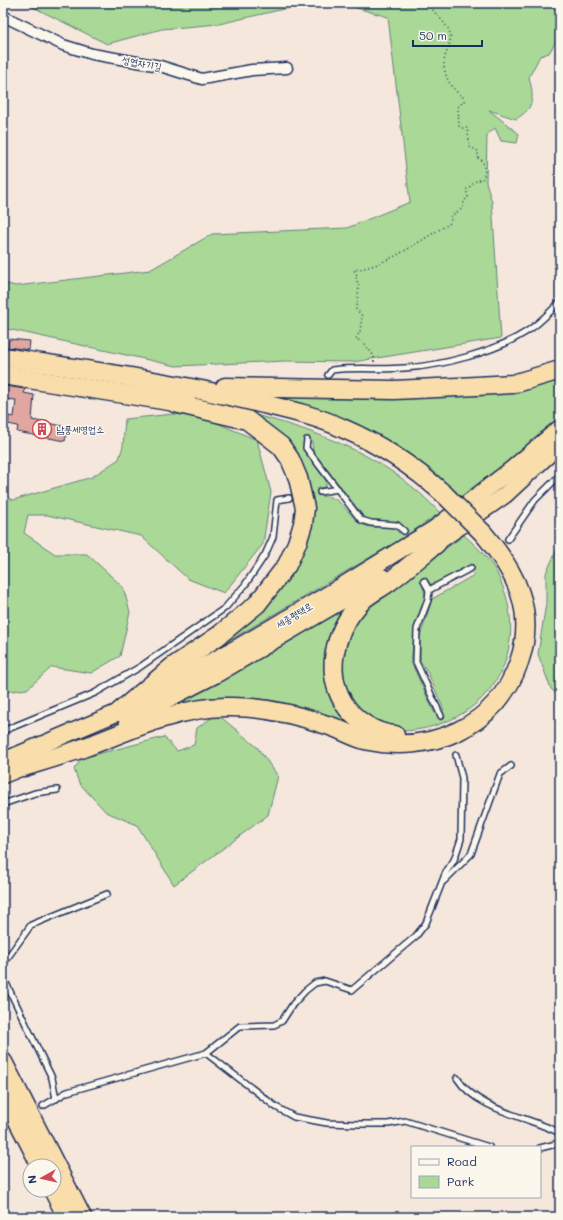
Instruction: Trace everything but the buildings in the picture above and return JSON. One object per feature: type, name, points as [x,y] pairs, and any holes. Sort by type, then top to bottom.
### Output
[{"type":"highway","points":[[3,357],[178,385],[307,415],[343,428],[417,470],[441,498],[502,557],[518,586],[524,605],[526,633],[522,655],[514,678],[502,694],[484,715],[466,728],[440,738],[410,744],[386,743],[364,739],[330,726],[291,714],[261,708],[225,707],[191,711],[155,721],[80,749],[24,767]]},
{"type":"highway","points":[[178,385],[394,390],[513,384],[560,370]]},
{"type":"highway","points":[[3,375],[175,403],[250,410],[306,424],[350,440],[411,476],[441,498]]},
{"type":"highway","points":[[119,712],[171,668],[218,636],[257,604],[287,565],[298,543],[303,524],[305,508],[298,478],[290,459],[281,446],[246,420],[175,403]]},
{"type":"highway","name":"세종평택로","points":[[3,761],[119,712],[240,646],[434,529],[512,469],[560,428]]},
{"type":"highway","name":"세종평택로","points":[[3,774],[24,767],[106,731],[214,675],[437,543],[505,495],[560,444]]},
{"type":"highway","points":[[437,543],[390,581],[364,599],[340,632],[335,648],[333,664],[334,679],[339,695],[346,707],[357,718],[388,735],[410,736],[428,734],[460,722],[488,700],[512,662],[516,648],[517,628],[516,611],[512,595],[500,570],[479,536]]},
{"type":"highway","points":[[3,1062],[82,1217]]},
{"type":"highway","points":[[3,1092],[37,1158]]},
{"type":"highway","points":[[57,1198],[67,1217]]},
{"type":"street","name":"성엽자기길","points":[[3,16],[63,45],[92,54],[160,66],[202,79],[252,70],[287,68]]},
{"type":"lane","points":[[328,375],[332,370],[350,368],[406,368],[444,362],[494,347],[524,333],[539,323],[560,302]]},
{"type":"lane","points":[[307,440],[306,448],[361,520],[371,523],[397,525],[404,532]]},
{"type":"lane","points":[[508,539],[535,500],[560,475]]},
{"type":"lane","points":[[320,492],[338,489]]},
{"type":"lane","points":[[3,731],[95,693],[140,667],[225,608],[245,585],[265,555],[273,537],[277,500],[289,498]]},
{"type":"lane","points":[[429,590],[471,568]]},
{"type":"lane","points":[[424,581],[429,590],[428,600],[417,629],[416,662],[441,716]]},
{"type":"lane","points":[[43,1106],[67,1092],[206,1053],[240,1026],[274,1025],[282,1021],[297,1000],[315,983],[325,980],[352,990],[416,936],[426,923],[446,872],[454,860],[461,839],[462,778],[456,755]]},
{"type":"lane","points":[[443,882],[471,854],[500,774],[511,766]]},
{"type":"lane","points":[[3,804],[35,793],[57,790]]},
{"type":"lane","points":[[3,964],[31,925],[107,894]]},
{"type":"lane","points":[[3,977],[52,1078],[56,1099]]},
{"type":"lane","points":[[206,1053],[276,1107],[294,1117],[327,1123],[388,1124],[404,1121],[487,1146]]},
{"type":"lane","points":[[457,1078],[464,1089],[481,1101],[560,1133]]},
{"type":"lane","points":[[541,1148],[560,1143]]},
{"type":"path","points":[[374,369],[374,356],[363,342],[356,339],[360,331],[362,316],[356,309],[359,286],[356,279],[357,275],[354,270],[386,261],[409,250],[423,239],[449,224],[451,221],[450,217],[463,208],[464,201],[468,197],[466,190],[476,180],[482,180],[485,173],[483,161],[478,158],[478,151],[470,147],[467,128],[461,128],[459,126],[458,107],[464,100],[463,97],[455,91],[446,76],[445,58],[451,40],[450,34],[447,26],[434,13],[428,3]]},
{"type":"green space","points":[[25,3],[310,3],[219,24],[162,29],[107,44]]},
{"type":"green space","points":[[339,3],[560,3],[560,36],[549,53],[540,56],[529,77],[532,90],[532,101],[527,111],[516,119],[489,110],[519,134],[517,143],[501,141],[495,128],[487,135],[486,182],[492,202],[501,338],[353,362],[285,361],[176,366],[3,328],[3,283],[16,286],[150,270],[212,234],[347,228],[410,202],[388,17]]},
{"type":"green space","points":[[560,377],[560,422],[459,499],[270,398],[400,396]]},
{"type":"green space","points":[[173,414],[203,417],[257,440],[271,492],[263,544],[224,593],[188,579],[141,536],[47,515],[28,515],[24,533],[55,554],[87,554],[123,587],[130,612],[120,656],[91,673],[52,667],[27,689],[3,692],[3,494],[13,500],[92,477],[119,459],[123,446],[125,419]]},
{"type":"green space","points":[[256,415],[282,422],[356,450],[400,477],[421,494],[440,513],[396,542],[176,672],[248,617],[308,522],[279,437]],"holes":[[[304,438],[312,441],[313,451],[364,517],[372,521],[399,522],[406,529],[399,533],[391,527],[367,526],[356,520],[339,502],[334,499],[321,496],[319,487],[323,488],[326,486],[326,481],[305,451]]]},
{"type":"green space","points":[[464,535],[491,563],[505,591],[510,615],[510,638],[506,660],[496,680],[482,698],[463,713],[428,728],[407,731],[393,730],[382,726],[349,703],[339,655],[357,613]],"holes":[[[469,568],[474,575],[432,599],[420,637],[420,661],[427,671],[444,710],[435,714],[411,662],[415,628],[425,595],[422,583],[427,579],[430,584],[435,584]]]},
{"type":"green space","points":[[560,543],[560,697],[551,689],[538,654],[546,603],[546,573]]},
{"type":"green space","points":[[352,602],[326,660],[367,731],[221,699],[173,705]]},
{"type":"green space","points":[[217,714],[257,747],[278,776],[268,815],[174,885],[137,825],[106,812],[79,783],[74,769],[82,758],[164,737],[177,751],[194,745],[197,728]]},
{"type":"place","name":"남풍세영업소","points":[[42,429]]}]
